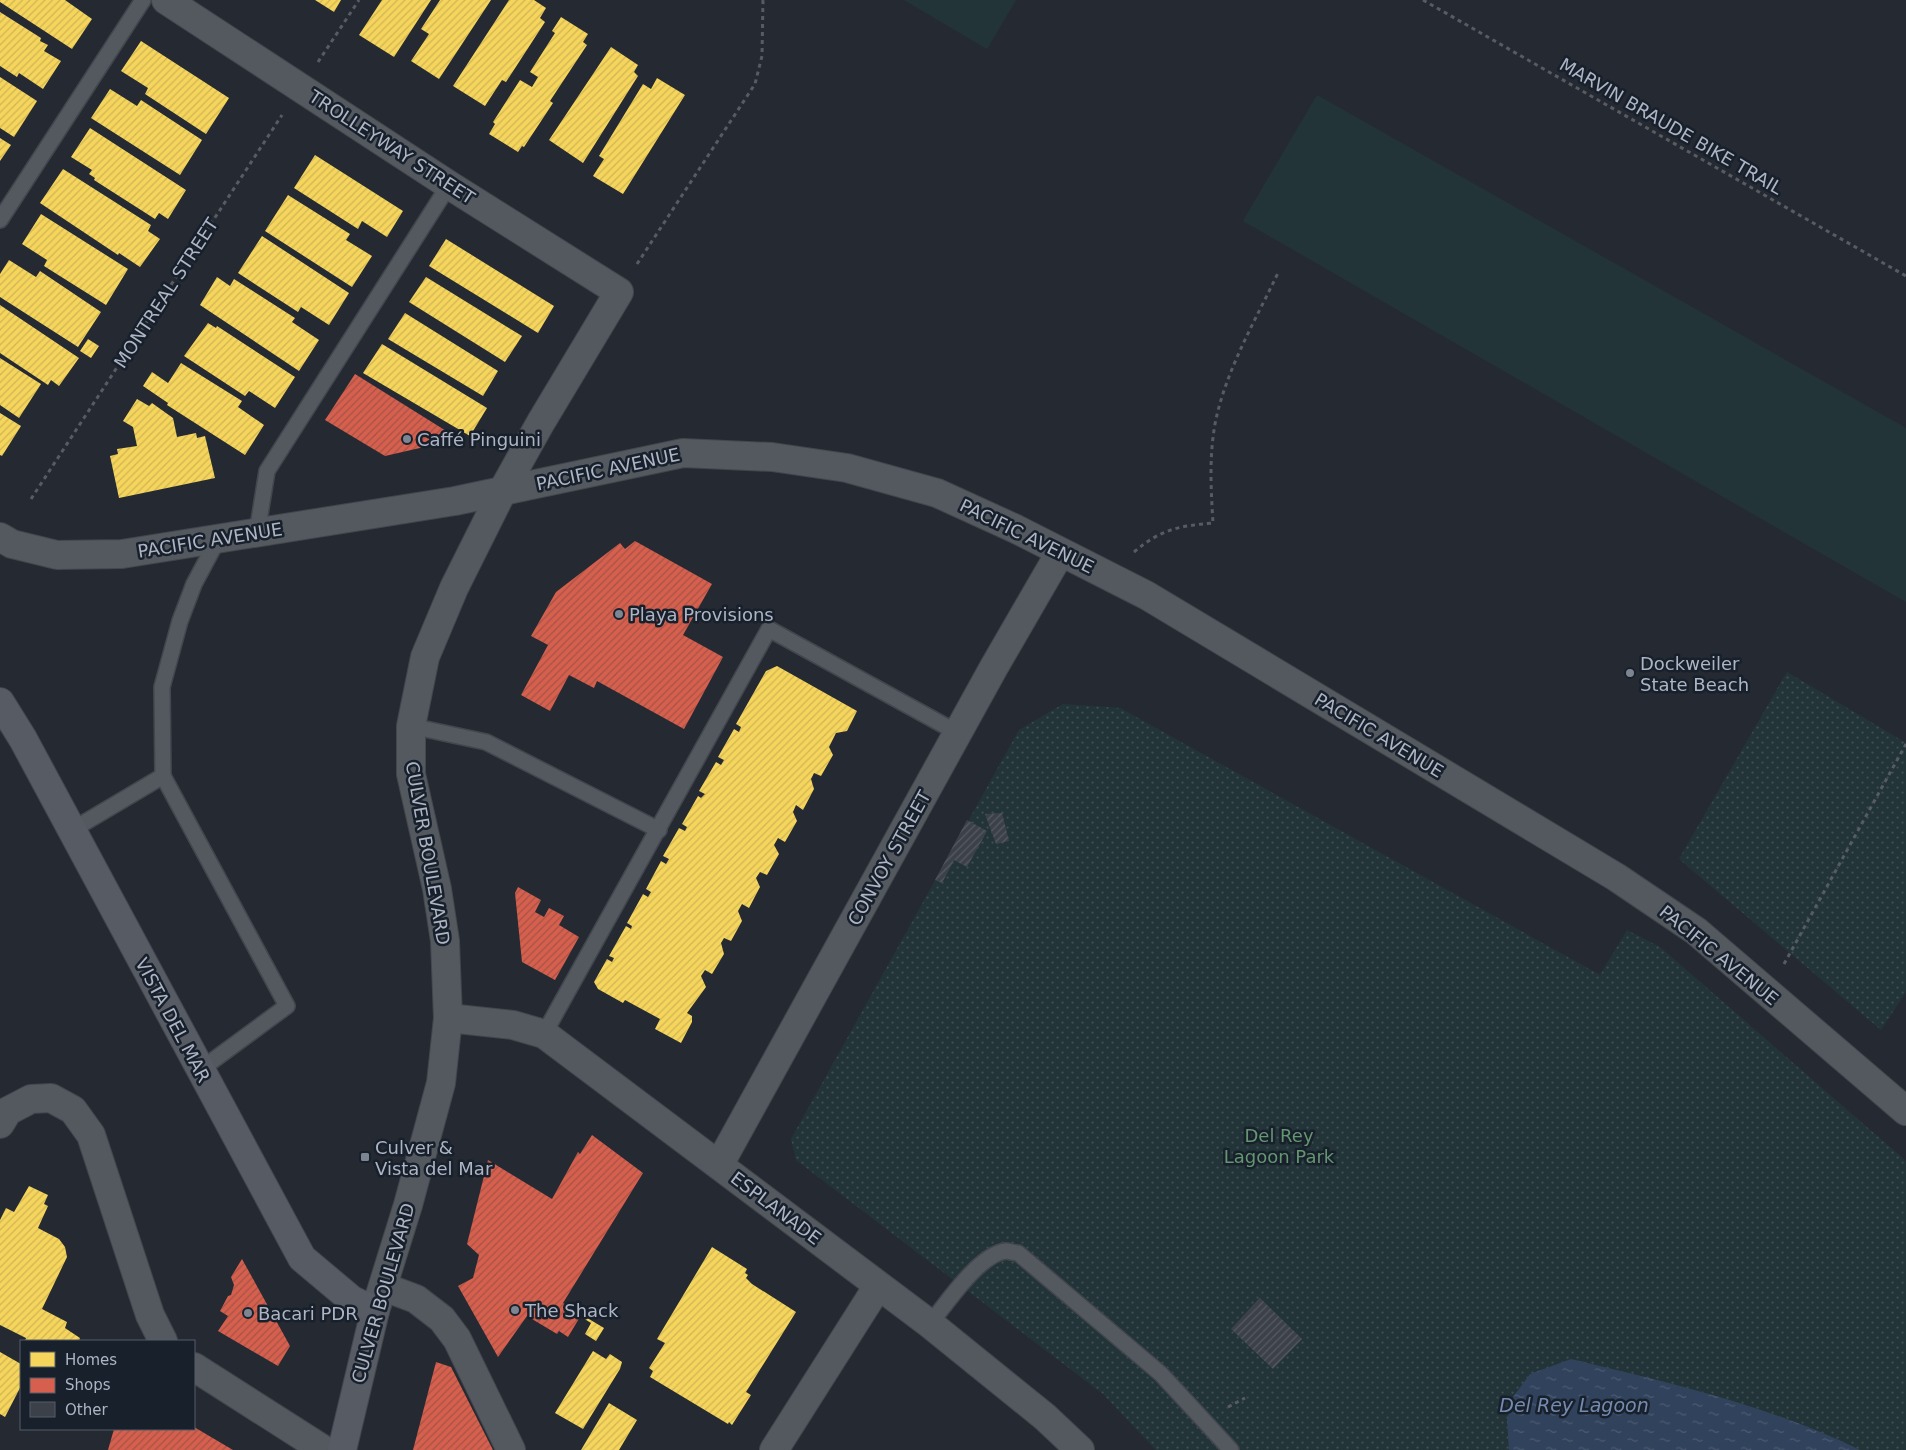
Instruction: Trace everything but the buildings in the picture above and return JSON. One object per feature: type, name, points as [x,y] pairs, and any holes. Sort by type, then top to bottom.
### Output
[{"type":"main road","name":"VISTA DEL MAR","points":[[0,702],[23,739],[302,1258],[352,1300],[380,1299]]},
{"type":"main road","name":"CULVER BOULEVARD","points":[[342,1450],[380,1299]]},
{"type":"street","name":"TROLLEYWAY STREET","points":[[166,0],[449,185],[619,292]]},
{"type":"street","name":"CULVER BOULEVARD","points":[[380,1299],[440,1083],[448,1018],[444,942],[437,889],[411,774],[411,726],[425,657],[454,588],[503,490],[541,422],[619,292]]},
{"type":"street","name":"PACIFIC AVENUE","points":[[0,537],[12,544],[57,555],[122,554],[455,501],[683,452],[772,457],[847,468],[937,492],[1016,529],[1146,596],[1616,877],[1696,931],[1906,1111]]},
{"type":"street","name":"CONVOY STREET","points":[[719,1165],[1060,553]]},
{"type":"street","name":"ESPLANADE","points":[[448,1018],[513,1024],[544,1034],[930,1324],[1045,1417],[1080,1450]]},
{"type":"street","points":[[0,1124],[8,1111],[31,1099],[51,1098],[73,1110],[91,1135],[150,1315],[162,1340]]},
{"type":"street","points":[[774,1450],[878,1286]]},
{"type":"street","points":[[380,1299],[416,1299],[442,1319],[457,1338],[512,1450]]},
{"type":"street","points":[[195,1368],[324,1450]]},
{"type":"lane","points":[[0,220],[143,0]]},
{"type":"lane","points":[[256,533],[267,471],[449,185]]},
{"type":"lane","points":[[200,1070],[287,1006],[163,776],[162,687],[180,621],[194,584],[218,539]]},
{"type":"lane","points":[[544,1034],[769,629],[958,733]]},
{"type":"lane","points":[[411,726],[486,742],[659,830]]},
{"type":"lane","points":[[72,830],[163,776]]},
{"type":"lane","points":[[930,1324],[959,1288],[987,1259],[1006,1251],[1018,1253],[1161,1374],[1231,1450]]},
{"type":"path","name":"MONTREAL STREET","points":[[30,499],[359,0]]},
{"type":"path","points":[[619,292],[755,84],[762,56],[763,0]]},
{"type":"path","name":"MARVIN BRAUDE BIKE TRAIL","points":[[1423,0],[1906,276]]},
{"type":"path","points":[[1108,576],[1152,537],[1183,526],[1213,523],[1210,478],[1215,424],[1231,374],[1278,273]]},
{"type":"path","points":[[1768,993],[1906,744]]},
{"type":"path","points":[[1220,1411],[1245,1398]]},
{"type":"green space","points":[[904,0],[1016,0],[987,49]]},
{"type":"green space","points":[[1317,95],[1906,428],[1906,602],[1243,221]]},
{"type":"green space","points":[[1787,672],[1906,743],[1906,992],[1881,1030],[1679,859]]},
{"type":"green space","name":"Del Rey Lagoon Park","points":[[1063,704],[1120,708],[1600,975],[1627,930],[1660,947],[1906,1161],[1906,1450],[1156,1450],[1103,1394],[796,1160],[791,1139],[1019,730]]},
{"type":"water","name":"Del Rey Lagoon","points":[[1571,1359],[1681,1386],[1755,1408],[1826,1434],[1860,1450],[1509,1450],[1507,1420],[1513,1397],[1530,1374]]},
{"type":"place","name":"Caffé Pinguini","points":[[407,439]]},
{"type":"place","name":"Playa Provisions","points":[[619,614]]},
{"type":"place","name":"Dockweiler State Beach","points":[[1630,673]]},
{"type":"place","name":"Culver & Vista del Mar","points":[[365,1157]]},
{"type":"place","name":"The Shack","points":[[515,1310]]},
{"type":"place","name":"Bacari PDR","points":[[248,1313]]}]
